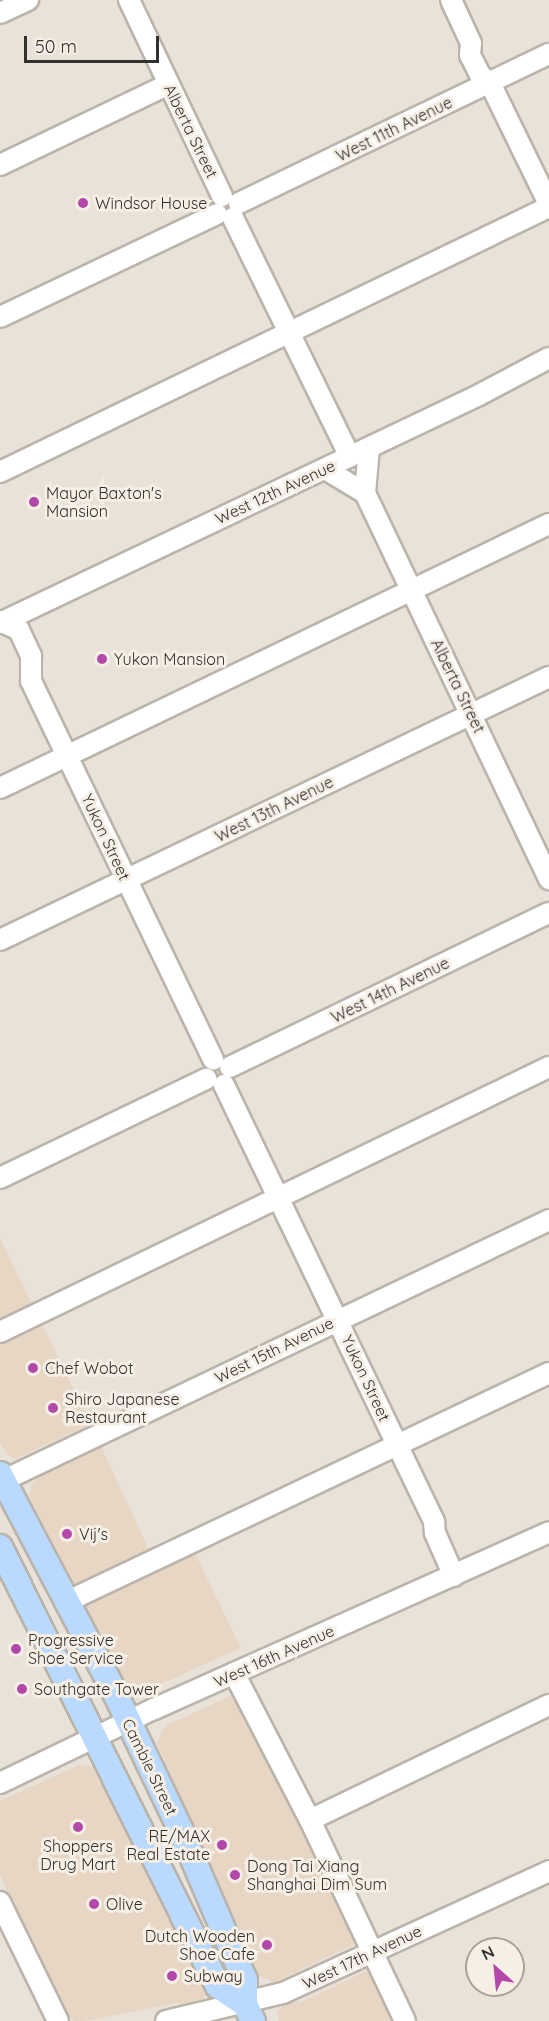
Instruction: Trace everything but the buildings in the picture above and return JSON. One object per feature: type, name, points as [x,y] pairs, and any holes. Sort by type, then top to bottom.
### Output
[{"type":"main road","name":"Cambie Street","points":[[1,1479],[69,1601],[198,1867],[245,1980],[249,2012]]},
{"type":"main road","points":[[0,1548],[218,1986],[249,2012]]},
{"type":"street","points":[[0,13],[28,0]]},
{"type":"street","name":"Alberta Street","points":[[129,0],[350,457]]},
{"type":"street","points":[[0,472],[549,205],[490,83],[480,75],[470,55],[471,44],[451,0]]},
{"type":"street","name":"West 11th Avenue","points":[[0,317],[549,54]]},
{"type":"street","points":[[0,165],[168,84]]},
{"type":"street","name":"West 12th Avenue","points":[[0,622],[369,448],[549,358]]},
{"type":"street","points":[[325,469],[364,493],[369,448]]},
{"type":"street","name":"Alberta Street","points":[[364,493],[549,879]]},
{"type":"street","points":[[0,788],[549,524]]},
{"type":"street","name":"Yukon Street","points":[[0,622],[19,630],[31,656],[31,681],[434,1522],[435,1533],[454,1576]]},
{"type":"street","name":"West 13th Avenue","points":[[0,940],[549,677]]},
{"type":"street","name":"West 14th Avenue","points":[[0,1178],[549,913]]},
{"type":"street","points":[[0,1332],[549,1067]]},
{"type":"street","name":"West 15th Avenue","points":[[1,1479],[549,1220]]},
{"type":"street","points":[[69,1601],[549,1373]]},
{"type":"street","name":"West 16th Avenue","points":[[0,1782],[128,1721],[549,1532]]},
{"type":"street","points":[[234,1673],[310,1820],[405,2021]]},
{"type":"street","points":[[310,1820],[549,1705]]},
{"type":"street","name":"West 17th Avenue","points":[[166,2021],[249,2012],[371,1952],[549,1870]]},
{"type":"street","points":[[0,1902],[5,1926],[58,2021]]},
{"type":"shaded area","points":[[0,1238],[91,1424],[15,1459],[7,1455],[0,1443]]},
{"type":"shaded area","points":[[101,1446],[156,1565],[192,1547],[241,1648],[143,1692],[127,1687],[29,1496],[31,1485],[41,1475]]},
{"type":"shaded area","points":[[235,1694],[243,1701],[355,1932],[355,1944],[273,1983],[258,1975],[157,1744],[162,1730],[169,1724]]},
{"type":"shaded area","name":"Olive","points":[[79,1765],[90,1766],[99,1773],[205,1986],[205,1996],[198,2003],[183,2006],[177,2003],[85,2021],[74,2021],[65,2013],[0,1875],[0,1801]]},
{"type":"shaded area","points":[[368,1970],[396,2021],[279,2021],[277,2012],[287,2002],[302,2002]]},
{"type":"place","name":"Windsor House","points":[[83,203]]},
{"type":"place","name":"Mayor Baxton's Mansion","points":[[34,502]]},
{"type":"place","name":"Yukon Mansion","points":[[102,659]]},
{"type":"place","name":"Chef Wobot","points":[[33,1368]]},
{"type":"place","name":"Shiro Japanese Restaurant","points":[[53,1408]]},
{"type":"place","name":"Vij's","points":[[67,1534]]},
{"type":"place","name":"Progressive Shoe Service","points":[[16,1649]]},
{"type":"place","name":"Southgate Tower","points":[[22,1689]]},
{"type":"place","name":"Shoppers Drug Mart","points":[[78,1827]]},
{"type":"place","name":"RE/MAX Real Estate","points":[[222,1845]]},
{"type":"place","name":"Dong Tai Xiang Shanghai Dim Sum","points":[[235,1875]]},
{"type":"place","name":"Olive","points":[[94,1904]]},
{"type":"place","name":"Dutch Wooden Shoe Cafe","points":[[267,1945]]},
{"type":"place","name":"Subway","points":[[172,1976]]}]
